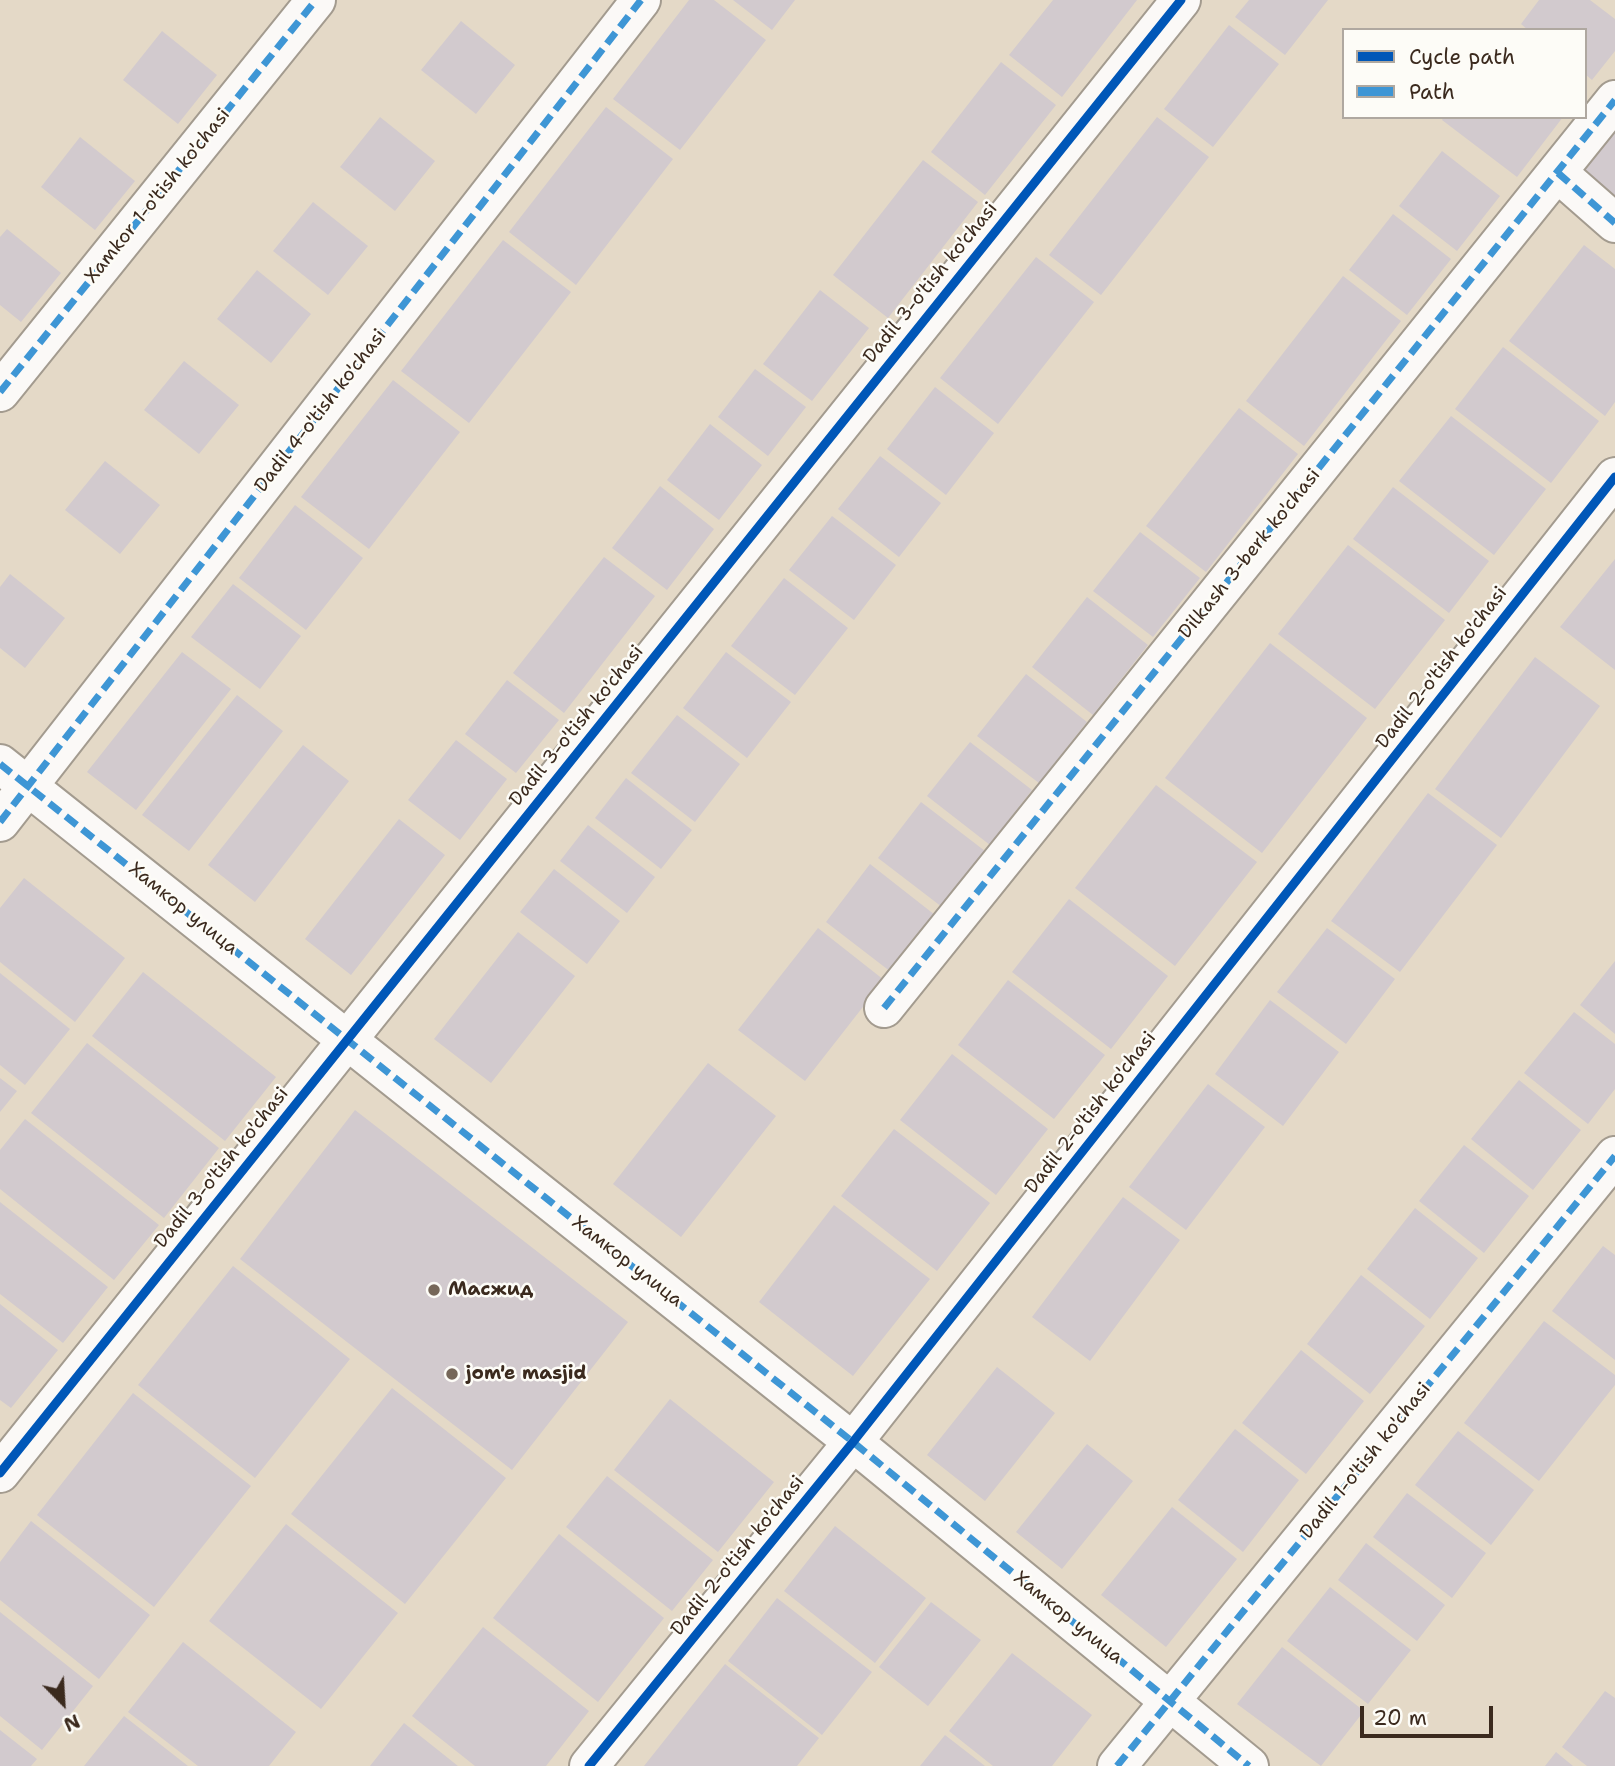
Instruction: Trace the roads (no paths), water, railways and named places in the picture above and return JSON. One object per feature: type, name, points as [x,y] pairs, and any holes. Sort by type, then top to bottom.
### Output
[{"type":"street","name":"Xamkor 1-o'tish ko'chasi","points":[[0,392],[316,0]]},
{"type":"street","name":"Dadil 4-o'tish ko'chasi","points":[[0,822],[15,775],[640,0]]},
{"type":"street","name":"Dadil 3-o'tish ko'chasi","points":[[0,1473],[1181,0]]},
{"type":"street","name":"Dilkash 3-berk ko'chasi","points":[[884,1008],[1615,100]]},
{"type":"street","points":[[1558,173],[1615,223]]},
{"type":"street","name":"Dadil 2-o'tish ko'chasi","points":[[589,1766],[853,1442],[1615,477]]},
{"type":"street","name":"Хамкор улица","points":[[15,775],[853,1442],[1249,1766]]},
{"type":"street","name":"Dadil 1-o'tish ko'chasi","points":[[1117,1766],[1615,1156]]},
{"type":"place","name":"Масжид","points":[[434,1290]]},
{"type":"place","name":"jom'e masjid","points":[[452,1374]]}]
